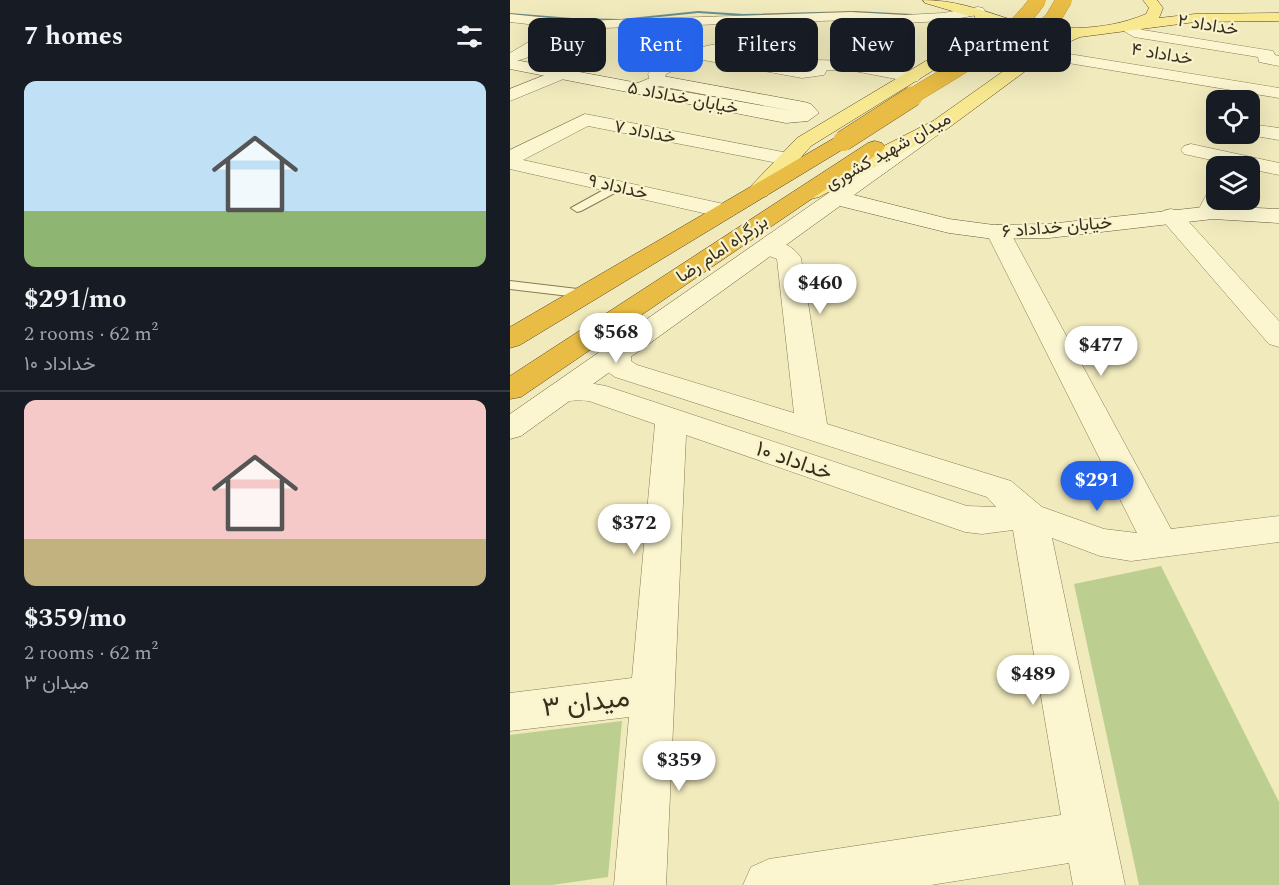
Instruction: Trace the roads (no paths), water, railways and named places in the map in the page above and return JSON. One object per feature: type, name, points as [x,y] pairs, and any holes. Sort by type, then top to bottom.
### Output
[{"type":"highway","name":"بزرگراه امام رضا","points":[[510,339],[843,141],[1005,37],[1028,15],[1038,0]]},
{"type":"highway","points":[[961,89],[1039,34],[1059,11],[1064,0]]},
{"type":"highway","name":"بزرگراه امام رضا","points":[[510,390],[875,147],[931,120]]},
{"type":"main road","name":"میدان شهید کشوری","points":[[930,0],[975,9],[998,20],[1030,27],[1068,31],[1104,30]]},
{"type":"main road","name":"میدان شهید کشوری","points":[[1071,36],[1077,33],[1129,26],[1149,19],[1156,13],[1155,6],[1150,0]]},
{"type":"main road","points":[[1192,3],[1279,7]]},
{"type":"main road","points":[[1174,6],[1175,10],[1186,14],[1279,17]]},
{"type":"main road","points":[[1129,26],[1180,19],[1249,16]]},
{"type":"main road","points":[[759,191],[804,142],[927,68]]},
{"type":"main road","name":"میدان شهید کشوری","points":[[794,201],[1008,72]]},
{"type":"street","points":[[606,23],[851,16],[912,19],[975,9]]},
{"type":"street","points":[[510,18],[528,20]]},
{"type":"street","name":"خداداد ۲","points":[[1129,26],[1139,34],[1273,58]]},
{"type":"street","points":[[1273,58],[1279,41]]},
{"type":"street","points":[[510,57],[528,50]]},
{"type":"street","points":[[640,89],[657,80],[656,74],[660,70],[703,51],[700,55],[705,57],[798,73],[818,70],[819,67],[814,65],[854,66],[912,77]]},
{"type":"street","name":"خداداد ۴","points":[[1071,54],[1279,92]]},
{"type":"street","name":"خیابان خداداد ۵","points":[[510,64],[816,123],[819,125],[819,133]]},
{"type":"street","points":[[510,96],[560,74]]},
{"type":"street","name":"خیابان خداداد ۵","points":[[657,80],[810,111],[806,116],[786,117]]},
{"type":"street","name":"خداداد ۷","points":[[510,160],[585,120],[788,159]]},
{"type":"street","points":[[510,429],[837,198],[931,120]]},
{"type":"street","points":[[1260,131],[1279,134]]},
{"type":"street","points":[[1252,144],[1279,154]]},
{"type":"street","points":[[1191,150],[1279,169]]},
{"type":"street","name":"خداداد ۹","points":[[510,160],[725,211]]},
{"type":"street","name":"خیابان خداداد ۶","points":[[837,198],[966,228],[998,232],[1036,232],[1171,216],[1206,206]]},
{"type":"street","name":"خیابان خداداد ۶","points":[[1237,210],[1279,216]]},
{"type":"street","points":[[1171,216],[1279,338]]},
{"type":"street","points":[[998,232],[1161,544]]},
{"type":"street","points":[[768,247],[784,252],[789,258],[812,430]]},
{"type":"street","points":[[510,409],[610,340],[687,272]]},
{"type":"street","name":"خداداد ۱۰","points":[[616,354],[617,365],[626,371],[999,489],[1029,516],[1116,546],[1161,544],[1279,529]]},
{"type":"street","name":"خداداد ۱۰","points":[[561,393],[588,391],[965,519],[982,521],[1029,516]]},
{"type":"street","points":[[652,695],[671,419]]},
{"type":"street","points":[[1029,516],[1099,885]]},
{"type":"street","name":"میدان ۳","points":[[510,712],[652,695],[640,885]]},
{"type":"street","points":[[769,885],[833,880],[1090,836]]},
{"type":"lane","points":[[577,208],[618,186]]},
{"type":"lane","points":[[510,285],[586,294]]},
{"type":"waterway","points":[[510,14],[621,20],[698,12],[744,15],[855,12],[930,15]]}]
